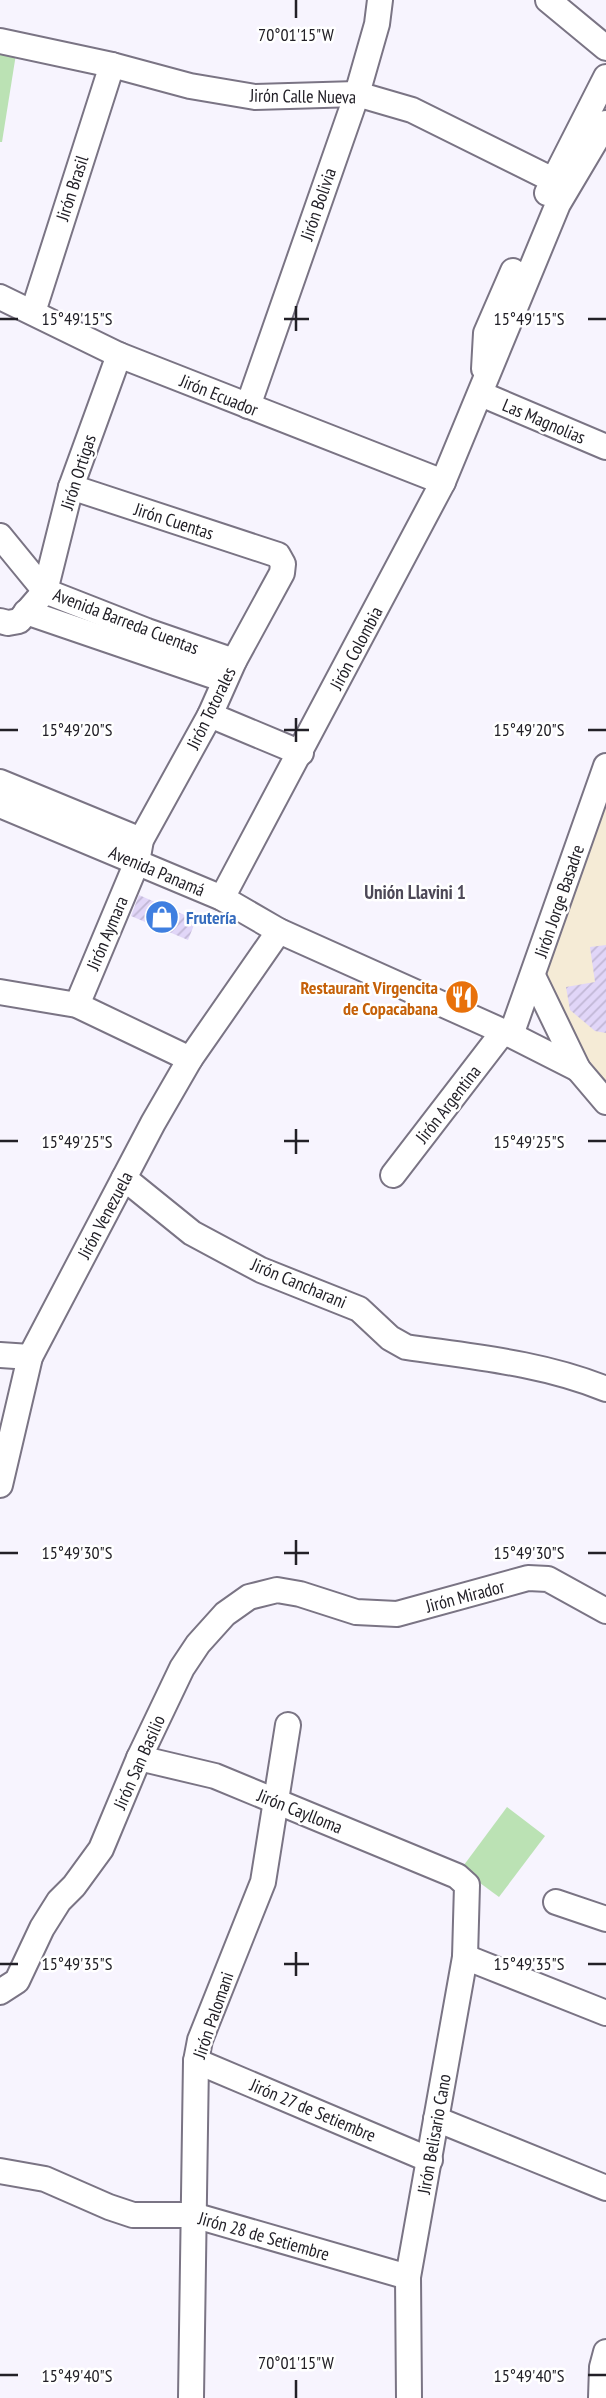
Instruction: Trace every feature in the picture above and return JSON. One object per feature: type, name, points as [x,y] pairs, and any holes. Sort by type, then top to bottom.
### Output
[{"type":"street","name":"Jirón Bolivia","points":[[247,406],[357,94],[377,24],[380,0]]},
{"type":"street","points":[[548,0],[606,48]]},
{"type":"street","name":"Jirón Calle Nueva","points":[[0,41],[112,65],[190,86],[255,97],[357,94],[412,110],[553,180]]},
{"type":"street","name":"Jirón Brasil","points":[[33,312],[112,65]]},
{"type":"street","name":"Jirón Colombia","points":[[481,394],[486,333],[553,180],[606,77]]},
{"type":"street","name":"Jirón Colombia","points":[[222,898],[443,482],[558,204],[606,123]]},
{"type":"street","name":"Jirón Ecuador","points":[[0,297],[119,355],[443,482]]},
{"type":"street","name":"Jirón Ortigas","points":[[45,590],[71,487],[119,355]]},
{"type":"street","name":"Las Magnolias","points":[[481,394],[606,447]]},
{"type":"street","name":"Jirón Cuentas","points":[[71,487],[278,555]]},
{"type":"street","name":"Avenida Barreda Cuentas","points":[[0,536],[45,590],[147,631],[230,670]]},
{"type":"street","name":"Jirón Totorales","points":[[139,851],[282,573],[278,555]]},
{"type":"street","points":[[0,621],[19,621],[45,590]]},
{"type":"street","name":"Avenida Barreda Cuentas","points":[[26,611],[230,670]]},
{"type":"street","points":[[210,715],[301,752]]},
{"type":"street","name":"Jirón Jorge Basadre","points":[[507,1034],[533,976],[606,766]]},
{"type":"street","name":"Avenida Panamá","points":[[0,782],[139,851],[279,931],[578,1069]]},
{"type":"street","name":"Avenida Panamá","points":[[0,805],[139,851]]},
{"type":"street","name":"Jirón Aymara","points":[[77,1004],[139,851]]},
{"type":"street","name":"Jirón Venezuela","points":[[0,1484],[30,1357],[190,1059],[279,931]]},
{"type":"street","points":[[533,976],[578,1069],[606,1101]]},
{"type":"street","points":[[0,992],[77,1004],[190,1059]]},
{"type":"street","name":"Jirón Argentina","points":[[393,1175],[507,1034]]},
{"type":"street","name":"Jirón Cancharani","points":[[124,1178],[192,1233],[261,1270],[359,1309],[390,1338],[406,1347],[514,1363],[576,1377],[606,1389]]},
{"type":"street","points":[[0,1355],[30,1357]]},
{"type":"street","name":"Jirón Mirador","points":[[317,1600],[356,1612],[397,1614],[528,1578],[548,1579],[606,1611]]},
{"type":"street","name":"Jirón San Basilio","points":[[0,1992],[17,1981],[47,1919],[101,1849],[139,1758],[182,1668],[198,1644],[225,1614],[249,1597],[277,1590],[317,1600]]},
{"type":"street","name":"Jirón Palomani","points":[[191,2398],[196,2061],[200,2040],[263,1882],[288,1725]]},
{"type":"street","name":"Jirón Caylloma","points":[[139,1758],[215,1776],[457,1875]]},
{"type":"street","name":"Jirón Belisario Cano","points":[[409,2398],[408,2277],[465,1957],[468,1895],[467,1885],[457,1875]]},
{"type":"street","points":[[556,1902],[606,1919]]},
{"type":"street","points":[[465,1957],[606,2013]]},
{"type":"street","name":"Jirón 27 de Setiembre","points":[[196,2061],[430,2160]]},
{"type":"street","points":[[436,2119],[606,2188]]},
{"type":"street","name":"Jirón 28 de Setiembre","points":[[0,2171],[45,2179],[132,2215],[193,2215],[408,2277]]},
{"type":"street","points":[[601,2398],[606,2352]]},
{"type":"shaded area","points":[[606,804],[606,1083],[539,993]]},
{"type":"green space","points":[[0,52],[16,54],[2,142],[0,142]]},
{"type":"green space","points":[[507,1807],[545,1836],[499,1897],[461,1869]]},
{"type":"building","name":"Frutería","points":[[139,895],[196,920],[188,940],[131,916]]},
{"type":"building","points":[[606,945],[606,1033],[595,1031],[570,1010],[566,987],[595,982],[590,947]]},
{"type":"place","name":"Frutería","points":[[162,917]]},
{"type":"place","name":"Restaurant Virgencita de Copacabana","points":[[462,997]]},
{"type":"district","name":"Unión Llavini 1","points":[[415,892]]}]
